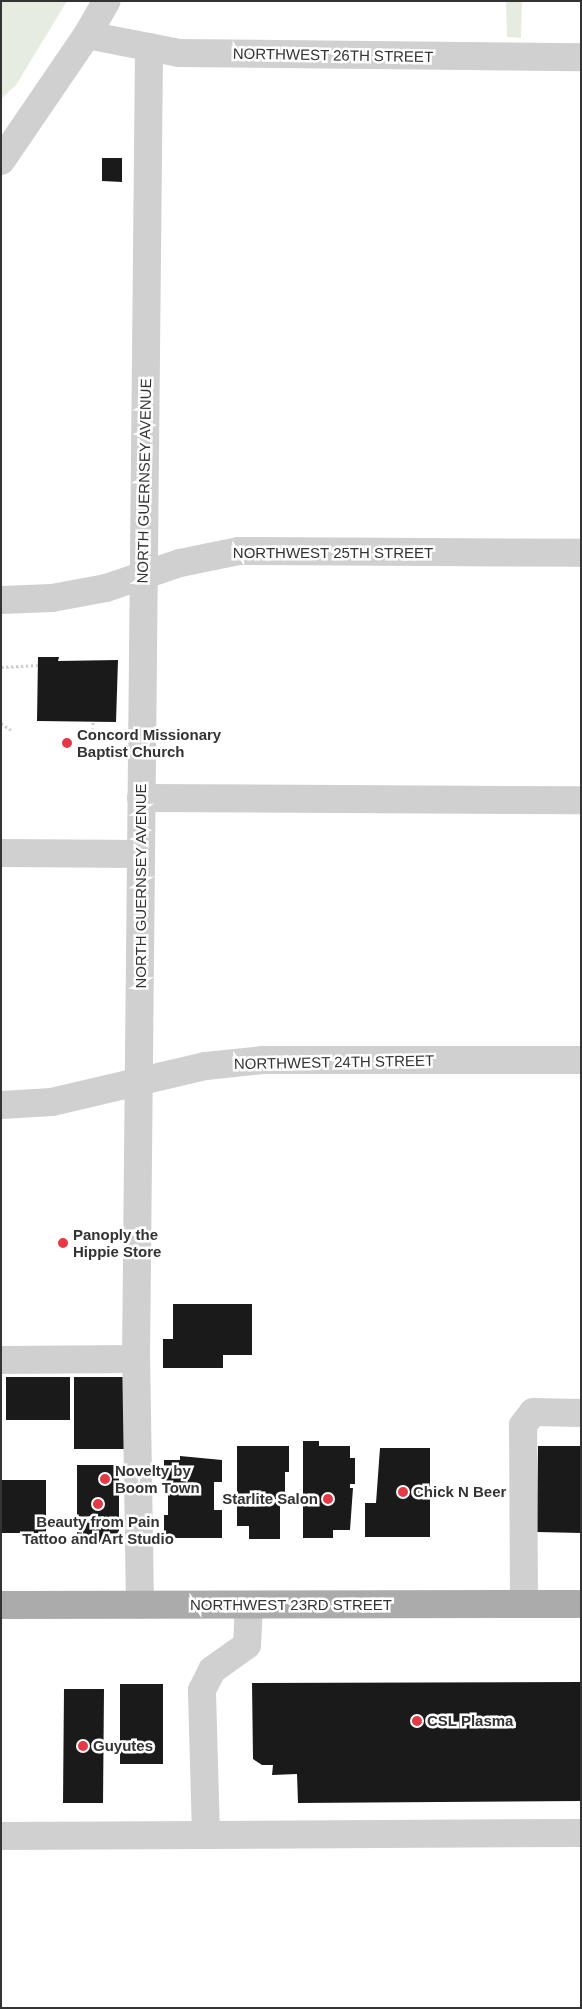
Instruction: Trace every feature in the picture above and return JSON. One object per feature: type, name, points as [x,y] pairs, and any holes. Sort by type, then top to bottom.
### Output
[{"type":"main road","name":"NORTHWEST 23RD STREET","points":[[1,1605],[581,1604]]},
{"type":"street","points":[[1,161],[87,35],[107,1]]},
{"type":"street","name":"NORTHWEST 26TH STREET","points":[[87,35],[179,53],[581,57]]},
{"type":"street","name":"NORTH GUERNSEY AVENUE","points":[[140,1605],[136,1359],[149,47]]},
{"type":"street","name":"NORTHWEST 25TH STREET","points":[[1,600],[52,598],[106,588],[200,557],[239,551],[581,553]]},
{"type":"street","points":[[141,798],[581,800]]},
{"type":"street","points":[[1,853],[141,854]]},
{"type":"street","name":"NORTHWEST 24TH STREET","points":[[1,1106],[52,1102],[206,1066],[263,1060],[581,1060]]},
{"type":"street","points":[[1,1360],[136,1359]]},
{"type":"street","points":[[524,1604],[523,1425],[533,1412],[581,1413]]},
{"type":"street","points":[[206,1835],[202,1690],[212,1670],[247,1645],[249,1605]]},
{"type":"street","points":[[1,1836],[581,1833]]},
{"type":"path","points":[[1,667],[38,665]]},
{"type":"path","points":[[1,722],[11,730]]},
{"type":"path","points":[[93,722],[93,728]]},
{"type":"shaded area","points":[[1,1],[67,1],[16,85],[1,99]]},
{"type":"shaded area","points":[[506,1],[522,1],[521,38],[507,37]]},
{"type":"building","points":[[102,158],[122,158],[122,182],[102,181]]},
{"type":"building","name":"Concord Missionary Baptist Church","points":[[38,657],[59,657],[58,661],[118,660],[116,722],[37,721]]},
{"type":"building","points":[[173,1304],[252,1304],[252,1355],[223,1355],[223,1368],[163,1368],[163,1339],[173,1339]]},
{"type":"building","points":[[6,1377],[70,1377],[70,1420],[6,1420]]},
{"type":"building","points":[[74,1377],[126,1377],[126,1449],[74,1449]]},
{"type":"building","name":"Starlite Salon","points":[[303,1441],[319,1441],[319,1446],[350,1446],[350,1458],[355,1458],[355,1484],[350,1484],[350,1488],[353,1488],[350,1530],[333,1530],[333,1538],[303,1538]]},
{"type":"building","points":[[237,1446],[289,1446],[289,1472],[285,1472],[285,1494],[280,1494],[280,1539],[249,1539],[249,1526],[237,1526]]},
{"type":"building","points":[[538,1446],[581,1446],[581,1533],[537,1532]]},
{"type":"building","name":"Chick N Beer","points":[[380,1448],[430,1448],[430,1537],[365,1537],[365,1503],[376,1503]]},
{"type":"building","points":[[180,1456],[222,1460],[222,1482],[214,1482],[214,1510],[222,1510],[222,1538],[164,1538],[164,1515],[168,1515],[168,1494],[164,1494],[164,1460],[180,1460]]},
{"type":"building","name":"Beauty from Pain Tattoo and Art Studio","points":[[77,1465],[119,1465],[119,1543],[77,1543]]},
{"type":"building","points":[[1,1480],[46,1480],[46,1533],[1,1533]]},
{"type":"building","name":"CSL Plasma","points":[[581,1682],[581,1801],[298,1803],[297,1774],[272,1775],[273,1765],[262,1765],[253,1759],[252,1683]]},
{"type":"building","points":[[120,1684],[163,1684],[163,1764],[120,1764]]},
{"type":"building","name":"Guyutes","points":[[64,1689],[104,1689],[103,1803],[63,1803]]},
{"type":"place","name":"Concord Missionary Baptist Church","points":[[67,743]]},
{"type":"place","name":"Panoply the Hippie Store","points":[[63,1243]]},
{"type":"place","name":"Novelty by Boom Town","points":[[105,1479]]},
{"type":"place","name":"Chick N Beer","points":[[403,1492]]},
{"type":"place","name":"Starlite Salon","points":[[328,1499]]},
{"type":"place","name":"Beauty from Pain Tattoo and Art Studio","points":[[98,1504]]},
{"type":"place","name":"CSL Plasma","points":[[417,1721]]},
{"type":"place","name":"Guyutes","points":[[83,1746]]}]
